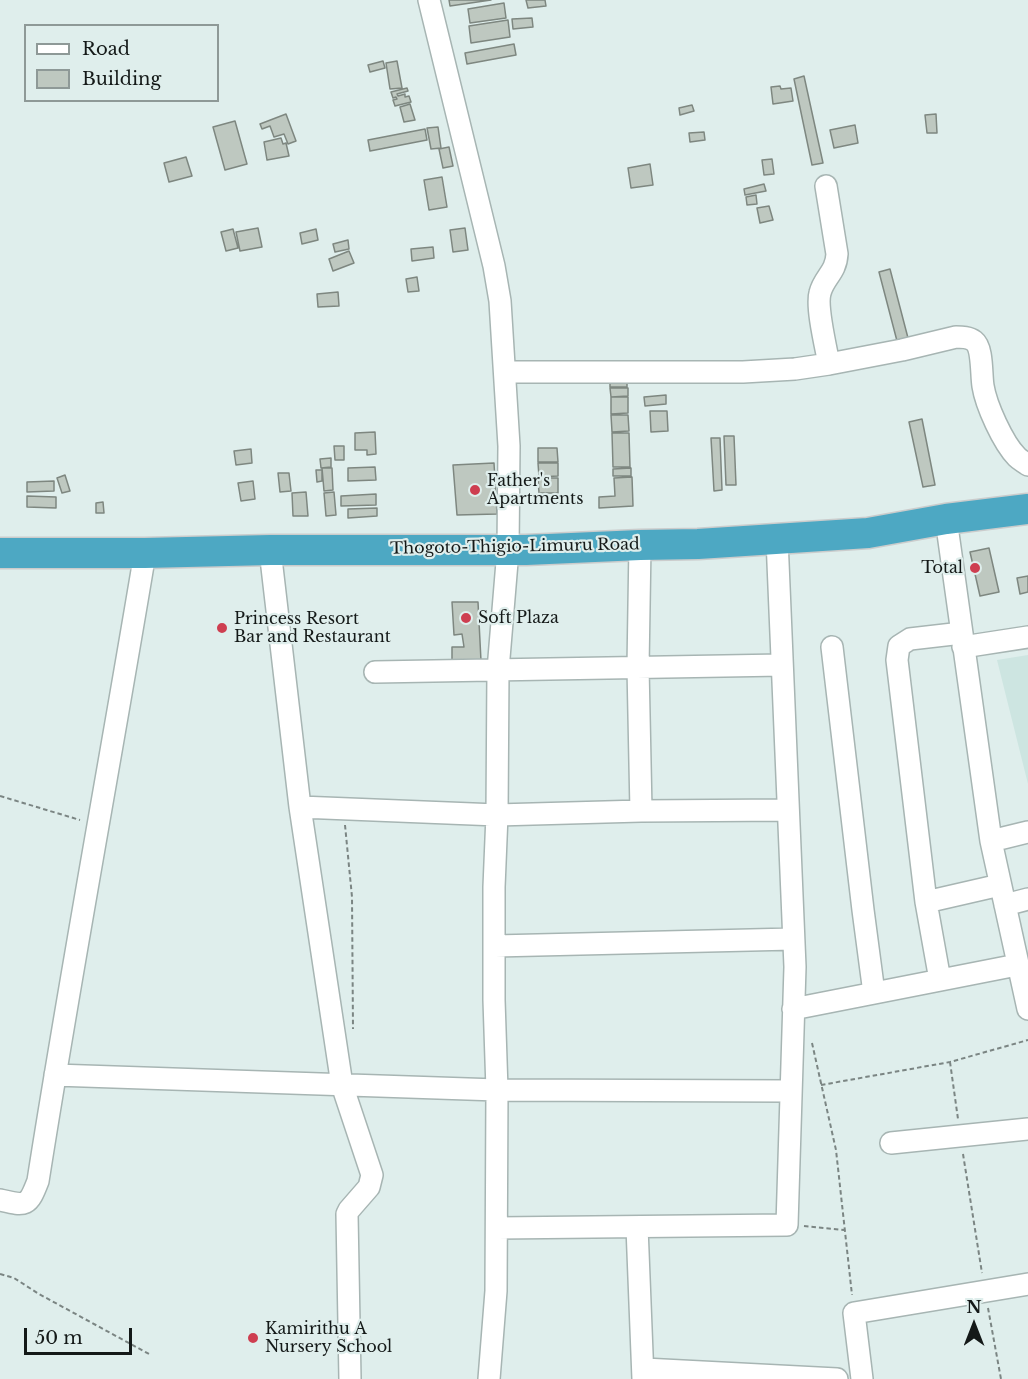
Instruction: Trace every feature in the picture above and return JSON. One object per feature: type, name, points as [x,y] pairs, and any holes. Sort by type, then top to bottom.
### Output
[{"type":"highway","name":"Thogoto-Thigio-Limuru Road","points":[[0,553],[508,550],[698,544],[868,533],[945,519],[1028,509]]},
{"type":"street","points":[[429,0],[494,266],[500,301],[509,446],[508,550],[498,670],[494,887],[497,1228],[496,1291],[489,1379]]},
{"type":"street","points":[[826,186],[837,254],[836,263],[820,292],[819,304],[829,364]]},
{"type":"street","points":[[504,372],[742,372],[795,369],[963,337],[974,341],[979,348],[983,387],[996,421],[1008,446],[1018,458],[1028,465]]},
{"type":"street","points":[[945,519],[990,841],[1028,1009]]},
{"type":"street","points":[[497,1228],[787,1225],[795,967],[777,539]]},
{"type":"street","points":[[639,545],[638,668],[641,811]]},
{"type":"street","points":[[270,550],[300,807],[342,1085],[372,1175],[369,1187],[347,1214],[350,1379]]},
{"type":"street","points":[[0,1200],[23,1204],[31,1197],[38,1181],[145,553]]},
{"type":"street","points":[[940,980],[926,902],[897,660],[899,646],[910,639],[962,640],[1028,637]]},
{"type":"street","points":[[832,647],[874,993]]},
{"type":"street","points":[[375,672],[782,665]]},
{"type":"street","points":[[300,807],[497,815],[788,810]]},
{"type":"street","points":[[990,841],[1028,832]]},
{"type":"street","points":[[926,902],[1003,895],[1028,899]]},
{"type":"street","points":[[495,946],[793,939]]},
{"type":"street","points":[[793,1010],[1017,964]]},
{"type":"street","points":[[55,1075],[497,1090],[791,1091]]},
{"type":"street","points":[[891,1143],[1028,1129]]},
{"type":"street","points":[[637,1227],[644,1374],[837,1379]]},
{"type":"street","points":[[862,1379],[854,1312],[1028,1284]]},
{"type":"path","points":[[0,796],[99,826]]},
{"type":"path","points":[[344,810],[352,897],[353,1030]]},
{"type":"path","points":[[811,1040],[836,1150],[854,1312]]},
{"type":"path","points":[[821,1085],[950,1062],[1028,1040]]},
{"type":"path","points":[[950,1062],[1000,1379]]},
{"type":"path","points":[[787,1225],[845,1230]]},
{"type":"path","points":[[0,1274],[14,1278],[149,1354]]},
{"type":"shaded area","points":[[1028,655],[1028,784],[997,660]]},
{"type":"building","points":[[449,0],[491,0],[450,6]]},
{"type":"building","points":[[526,0],[545,0],[546,6],[528,8]]},
{"type":"building","points":[[504,3],[506,18],[470,23],[468,9]]},
{"type":"building","points":[[532,18],[533,27],[513,29],[512,19]]},
{"type":"building","points":[[508,20],[510,37],[471,43],[469,26]]},
{"type":"building","points":[[514,44],[516,55],[467,64],[465,53]]},
{"type":"building","points":[[383,61],[385,68],[370,72],[368,65]]},
{"type":"building","points":[[397,61],[402,88],[390,89],[386,63]]},
{"type":"building","points":[[804,76],[823,163],[812,165],[794,79]]},
{"type":"building","points":[[780,86],[781,89],[791,88],[793,101],[773,104],[771,87]]},
{"type":"building","points":[[407,88],[408,91],[397,94],[398,96],[405,94],[405,97],[409,96],[411,102],[395,106],[393,100],[397,99],[393,98],[391,92]]},
{"type":"building","points":[[410,104],[415,120],[404,122],[400,107]]},
{"type":"building","points":[[692,105],[694,111],[680,115],[679,108]]},
{"type":"building","points":[[286,114],[296,141],[288,144],[284,134],[274,137],[270,126],[262,129],[260,124]]},
{"type":"building","points":[[936,114],[937,133],[927,133],[925,115]]},
{"type":"building","points":[[235,121],[247,164],[225,170],[213,127]]},
{"type":"building","points":[[855,125],[858,143],[834,148],[830,130]]},
{"type":"building","points":[[438,127],[441,148],[431,149],[427,128]]},
{"type":"building","points":[[425,129],[427,140],[370,151],[368,140]]},
{"type":"building","points":[[704,132],[705,140],[690,142],[689,133]]},
{"type":"building","points":[[281,138],[283,144],[286,143],[289,156],[267,160],[264,142]]},
{"type":"building","points":[[449,147],[453,166],[443,168],[439,149]]},
{"type":"building","points":[[186,157],[192,176],[169,182],[164,163]]},
{"type":"building","points":[[772,159],[774,174],[764,175],[762,160]]},
{"type":"building","points":[[650,164],[653,185],[631,188],[628,168]]},
{"type":"building","points":[[442,177],[447,207],[429,210],[424,180]]},
{"type":"building","points":[[764,184],[766,191],[745,195],[744,189]]},
{"type":"building","points":[[756,195],[757,204],[747,205],[746,197]]},
{"type":"building","points":[[769,206],[773,220],[760,223],[757,208]]},
{"type":"building","points":[[258,228],[262,247],[240,251],[236,232]]},
{"type":"building","points":[[465,228],[468,250],[453,252],[450,230]]},
{"type":"building","points":[[233,229],[238,248],[226,251],[221,232]]},
{"type":"building","points":[[316,229],[318,240],[302,244],[300,233]]},
{"type":"building","points":[[348,240],[349,249],[335,252],[333,244]]},
{"type":"building","points":[[433,247],[434,258],[412,261],[411,249]]},
{"type":"building","points":[[349,251],[354,263],[333,271],[329,259]]},
{"type":"building","points":[[890,269],[908,338],[897,341],[879,272]]},
{"type":"building","points":[[417,277],[419,291],[408,292],[406,279]]},
{"type":"building","points":[[338,292],[339,306],[318,307],[317,294]]},
{"type":"building","points":[[610,379],[627,379],[627,387],[610,387]]},
{"type":"building","points":[[610,388],[628,388],[628,396],[611,397]]},
{"type":"building","points":[[666,395],[666,404],[645,406],[644,397]]},
{"type":"building","points":[[611,397],[628,397],[628,413],[611,414]]},
{"type":"building","points":[[650,411],[667,411],[668,431],[651,432]]},
{"type":"building","points":[[611,415],[628,415],[629,431],[612,432]]},
{"type":"building","points":[[922,419],[935,485],[923,487],[909,422]]},
{"type":"building","points":[[375,432],[376,454],[367,455],[367,450],[355,450],[355,433]]},
{"type":"building","points":[[612,433],[629,433],[630,467],[613,467]]},
{"type":"building","points":[[724,436],[734,436],[736,485],[726,485]]},
{"type":"building","points":[[711,438],[720,438],[722,490],[714,491]]},
{"type":"building","points":[[334,446],[344,446],[344,460],[335,460]]},
{"type":"building","points":[[538,448],[557,448],[558,462],[538,462]]},
{"type":"building","points":[[251,449],[252,463],[236,465],[234,451]]},
{"type":"building","points":[[331,458],[331,467],[321,468],[320,459]]},
{"type":"building","name":"Father's Apartments","points":[[494,463],[497,514],[457,515],[453,465]]},
{"type":"building","points":[[538,463],[558,463],[558,476],[539,477]]},
{"type":"building","points":[[375,467],[376,480],[348,481],[348,468]]},
{"type":"building","points":[[322,468],[332,468],[333,490],[324,491]]},
{"type":"building","points":[[631,468],[631,476],[613,476],[613,469]]},
{"type":"building","points":[[316,470],[322,470],[322,481],[317,482]]},
{"type":"building","points":[[278,473],[289,473],[291,491],[280,492]]},
{"type":"building","points":[[65,475],[70,491],[62,493],[57,478]]},
{"type":"building","points":[[632,477],[633,506],[599,508],[599,497],[615,496],[614,478]]},
{"type":"building","points":[[538,478],[558,478],[558,493],[539,493]]},
{"type":"building","points":[[54,481],[54,491],[27,492],[27,482]]},
{"type":"building","points":[[253,481],[255,499],[241,501],[238,483]]},
{"type":"building","points":[[306,492],[308,516],[293,516],[292,493]]},
{"type":"building","points":[[334,492],[336,515],[326,516],[324,493]]},
{"type":"building","points":[[376,494],[376,505],[341,506],[341,496]]},
{"type":"building","points":[[27,496],[56,497],[56,508],[27,507]]},
{"type":"building","points":[[103,502],[104,513],[96,513],[96,503]]},
{"type":"building","points":[[377,508],[377,516],[348,518],[348,509]]},
{"type":"building","points":[[989,548],[999,592],[980,596],[970,552]]},
{"type":"building","points":[[1028,576],[1028,592],[1020,594],[1017,578]]},
{"type":"building","name":"Soft Plaza","points":[[452,602],[478,602],[481,661],[452,662],[452,647],[464,647],[462,634],[454,635]]},
{"type":"place","name":"Father's Apartments","points":[[475,490]]},
{"type":"place","name":"Total","points":[[975,568]]},
{"type":"place","name":"Soft Plaza","points":[[466,618]]},
{"type":"place","name":"Princess Resort Bar and Restaurant","points":[[222,628]]},
{"type":"place","name":"Kamirithu A Nursery School","points":[[253,1338]]}]
